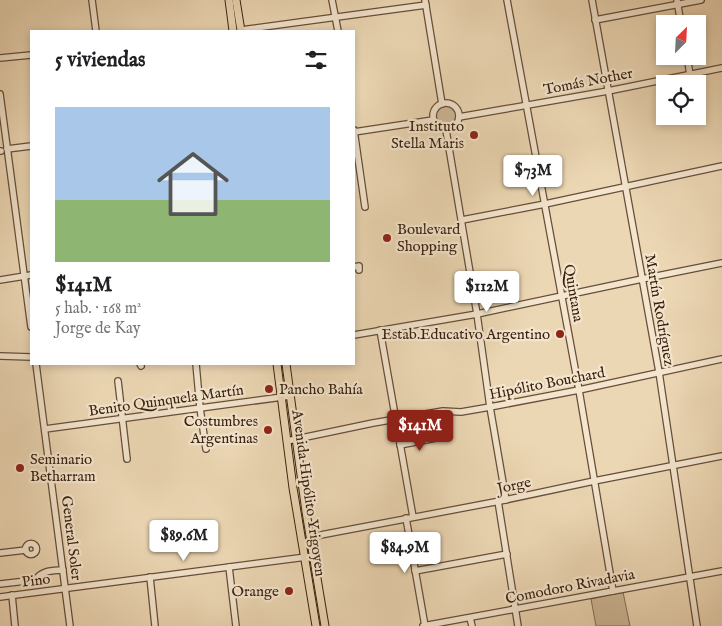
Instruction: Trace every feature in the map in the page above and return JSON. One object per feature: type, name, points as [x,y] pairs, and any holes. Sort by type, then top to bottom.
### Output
[{"type":"main road","points":[[229,0],[236,30]]},
{"type":"main road","points":[[236,0],[236,30]]},
{"type":"main road","name":"Avenida Hipólito Yrigoyen","points":[[277,365],[293,488],[316,626]]},
{"type":"main road","name":"Avenida Hipólito Yrigoyen","points":[[286,365],[310,536],[325,626]]},
{"type":"street","points":[[92,0],[96,30]]},
{"type":"street","points":[[332,0],[338,30]]},
{"type":"street","name":"Quintana","points":[[508,0],[579,390],[613,590]]},
{"type":"street","name":"Martín Rodríguez","points":[[592,0],[659,372],[697,626]]},
{"type":"street","points":[[595,20],[678,2],[701,0]]},
{"type":"street","points":[[243,30],[426,2],[442,104]]},
{"type":"street","points":[[678,2],[680,15]]},
{"type":"street","points":[[0,58],[30,55]]},
{"type":"street","points":[[688,65],[690,75]]},
{"type":"street","name":"Tomás Nother","points":[[690,75],[722,68]]},
{"type":"street","name":"Tomás Nother","points":[[459,117],[656,82]]},
{"type":"street","points":[[0,94],[3,150],[30,321]]},
{"type":"street","points":[[445,103],[452,105],[457,110],[459,117],[454,127],[446,130],[438,127],[432,116],[435,108],[445,103]]},
{"type":"street","points":[[355,131],[433,120]]},
{"type":"street","points":[[446,130],[506,500]]},
{"type":"street","points":[[355,138],[365,207]]},
{"type":"street","points":[[3,150],[30,146]]},
{"type":"street","points":[[462,220],[722,166]]},
{"type":"street","points":[[355,334],[477,314],[722,263]]},
{"type":"street","points":[[0,280],[30,275]]},
{"type":"street","points":[[380,330],[400,445],[415,571],[425,626]]},
{"type":"street","points":[[0,356],[30,357]]},
{"type":"street","name":"Hipólito Bouchard","points":[[287,441],[443,411],[460,412],[490,407],[722,359]]},
{"type":"street","name":"General Soler","points":[[36,365],[70,626]]},
{"type":"street","points":[[196,365],[206,449]]},
{"type":"street","points":[[118,381],[127,460]]},
{"type":"street","name":"Benito Quinquela Martín","points":[[45,429],[290,396]]},
{"type":"street","points":[[400,445],[436,438]]},
{"type":"street","name":"Jorge","points":[[310,536],[506,500],[722,456]]},
{"type":"street","points":[[498,501],[518,626]]},
{"type":"street","points":[[0,553],[26,550]]},
{"type":"street","points":[[415,571],[507,554]]},
{"type":"street","name":"Pino","points":[[0,597],[314,556]]},
{"type":"street","points":[[229,567],[236,626]]},
{"type":"street","points":[[0,584],[35,580],[39,574],[44,572],[63,570]]},
{"type":"street","name":"Comodoro Rivadavia","points":[[425,626],[722,571]]},
{"type":"street","points":[[150,577],[156,626]]},
{"type":"street","points":[[12,595],[15,626]]},
{"type":"street","points":[[470,618],[472,626]]},
{"type":"shaded area","points":[[446,105],[454,108],[457,116],[454,124],[446,127],[438,124],[435,116],[438,108]]},
{"type":"shaded area","points":[[623,592],[630,626],[596,626],[591,599]]},
{"type":"place","name":"Instituto Stella Maris","points":[[474,135]]},
{"type":"place","name":"Boulevard Shopping","points":[[387,238]]},
{"type":"place","name":"Estab.Educativo Argentino","points":[[560,334]]},
{"type":"place","name":"Pancho Bahía","points":[[269,389]]},
{"type":"place","name":"Costumbres Argentinas","points":[[268,430]]},
{"type":"place","name":"Seminario Betharram","points":[[20,468]]},
{"type":"place","name":"Orange","points":[[289,591]]}]
